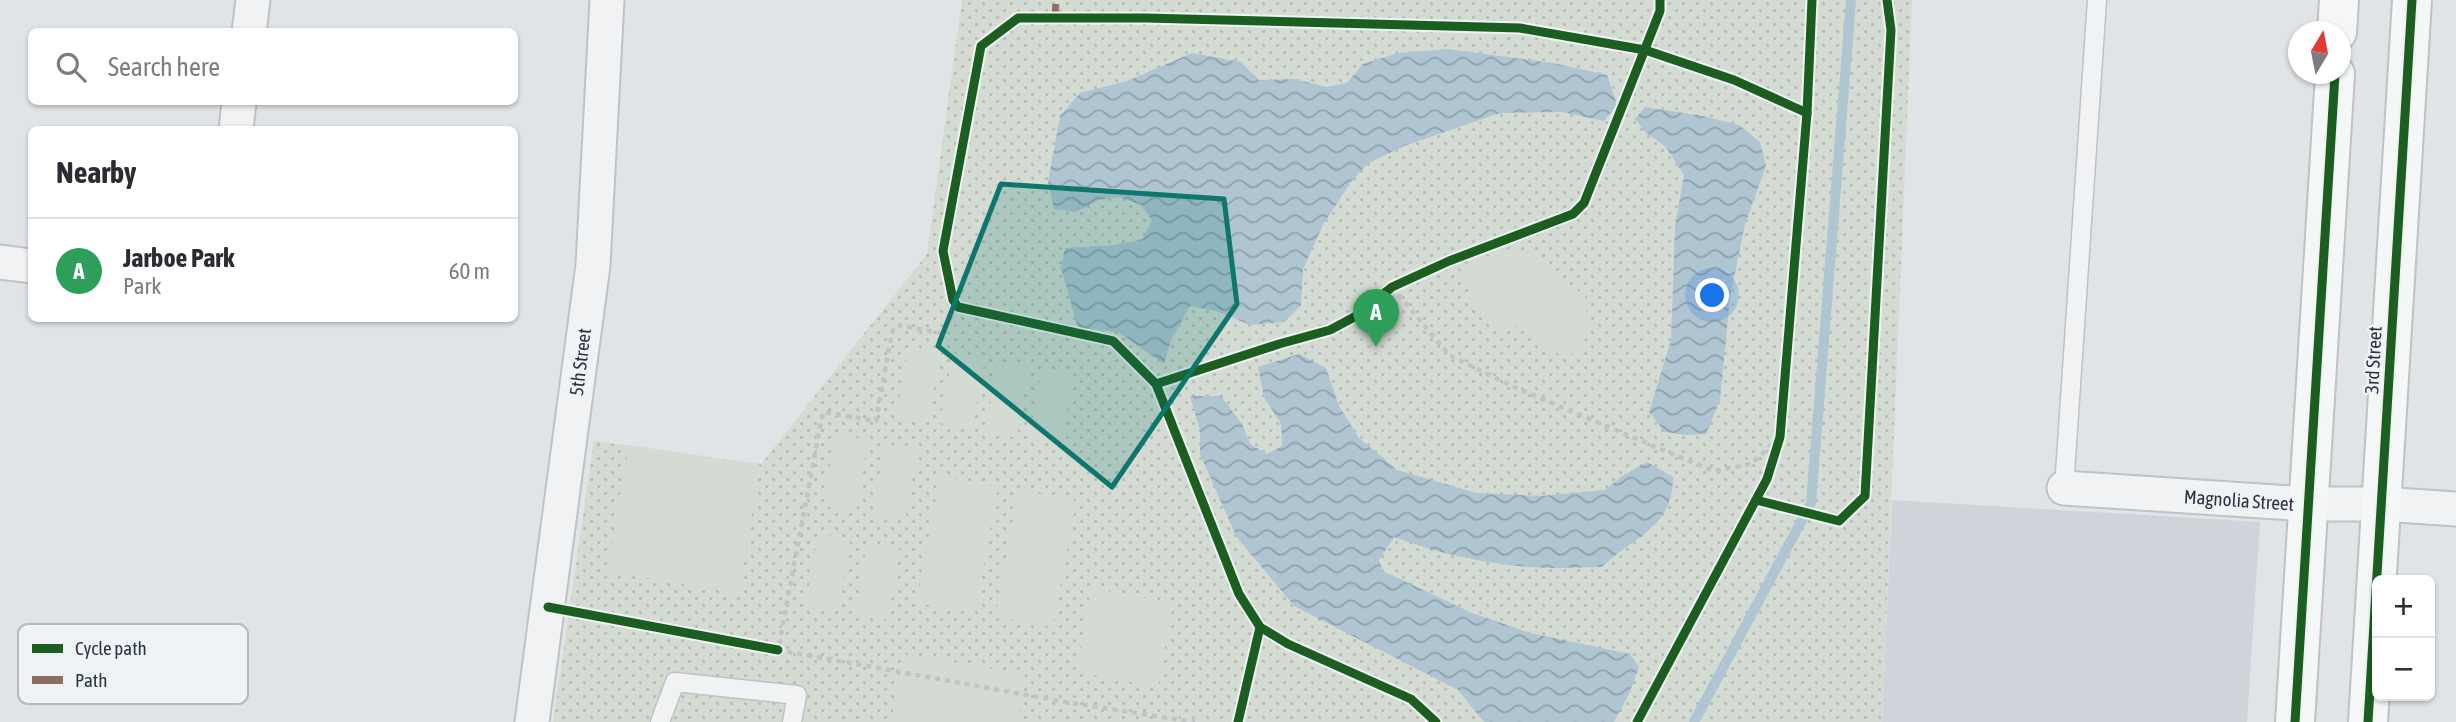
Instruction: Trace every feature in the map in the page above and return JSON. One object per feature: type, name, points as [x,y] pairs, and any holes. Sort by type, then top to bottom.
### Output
[{"type":"main road","points":[[2338,21],[2339,0]]},
{"type":"main road","name":"3rd Street","points":[[2368,722],[2412,0]]},
{"type":"main road","points":[[2295,722],[2333,84]]},
{"type":"street","points":[[250,28],[253,0]]},
{"type":"street","name":"5th Street","points":[[532,722],[593,265],[607,0]]},
{"type":"street","points":[[236,126],[239,105]]},
{"type":"street","points":[[0,262],[28,266]]},
{"type":"street","name":"Magnolia Street","points":[[2064,488],[2307,504],[2382,504],[2456,509]]},
{"type":"lane","points":[[2064,488],[2097,0]]},
{"type":"lane","points":[[660,722],[675,682],[797,695],[792,722]]},
{"type":"path","points":[[1392,287],[1449,355],[1514,387],[1713,471],[1751,464],[1780,437]]},
{"type":"path","points":[[778,650],[823,412],[876,421],[892,332],[897,325],[940,333],[958,307]]},
{"type":"path","points":[[765,647],[1071,703],[1195,722]]},
{"type":"highlighted area","points":[[1001,184],[1224,199],[1237,304],[1112,487],[938,346]]},
{"type":"shaded area","points":[[962,0],[1912,0],[1882,722],[553,722],[594,441],[761,464],[927,254]]},
{"type":"shaded area","points":[[1508,249],[1539,256],[1559,280],[1585,295],[1588,333],[1578,352],[1563,357],[1516,326],[1503,329],[1487,313],[1471,303],[1463,265]]},
{"type":"shaded area","points":[[909,346],[941,352],[928,422],[896,417]]},
{"type":"shaded area","points":[[953,353],[985,358],[972,429],[940,423]]},
{"type":"shaded area","points":[[998,361],[1029,367],[1017,438],[985,432]]},
{"type":"shaded area","points":[[1042,368],[1074,373],[1061,444],[1029,438]]},
{"type":"shaded area","points":[[835,435],[868,440],[856,512],[823,506]]},
{"type":"shaded area","points":[[885,444],[918,449],[905,521],[872,516]]},
{"type":"shaded area","points":[[629,445],[760,465],[739,594],[607,571]]},
{"type":"shaded area","points":[[940,476],[998,487],[975,613],[917,603]]},
{"type":"shaded area","points":[[1018,490],[1076,501],[1053,627],[995,617]]},
{"type":"shaded area","points":[[1892,500],[2260,522],[2247,722],[1882,722]]},
{"type":"shaded area","points":[[818,533],[851,539],[838,611],[806,605]]},
{"type":"shaded area","points":[[867,543],[900,549],[888,620],[855,614]]},
{"type":"shaded area","points":[[1091,588],[1173,603],[1158,687],[1077,672]]},
{"type":"shaded area","points":[[902,654],[1025,674],[1017,722],[891,722]]},
{"type":"water","points":[[1448,49],[1553,63],[1607,75],[1617,104],[1604,121],[1562,112],[1500,113],[1404,146],[1367,164],[1351,182],[1324,223],[1303,269],[1301,305],[1285,322],[1250,325],[1220,312],[1190,306],[1171,340],[1164,364],[1118,332],[1078,328],[1061,268],[1065,248],[1116,245],[1143,239],[1152,220],[1141,205],[1120,197],[1098,200],[1076,212],[1054,209],[1048,182],[1060,116],[1080,93],[1127,81],[1192,53],[1241,62],[1259,80],[1295,79],[1326,87],[1347,83],[1363,64],[1398,53]]},
{"type":"water","points":[[1645,107],[1739,125],[1760,142],[1766,166],[1745,224],[1730,297],[1720,400],[1706,434],[1665,432],[1649,412],[1671,340],[1675,227],[1684,175],[1666,147],[1645,132],[1635,119]]},
{"type":"water","points":[[1299,354],[1326,368],[1339,406],[1359,438],[1397,470],[1476,493],[1542,496],[1605,490],[1647,462],[1673,477],[1671,494],[1659,520],[1602,567],[1540,568],[1496,563],[1444,553],[1394,537],[1379,560],[1383,571],[1472,613],[1530,633],[1630,654],[1639,667],[1614,722],[1484,722],[1458,690],[1294,606],[1236,536],[1200,454],[1200,430],[1190,396],[1221,396],[1242,424],[1250,444],[1267,454],[1282,446],[1281,424],[1264,397],[1258,367]]},
{"type":"waterway","points":[[1694,722],[1811,503],[1851,0]]},
{"type":"marked path","points":[[1055,18],[1056,0]]},
{"type":"cycle path","points":[[1156,384],[1330,330],[1358,315],[1392,287],[1449,261],[1573,214],[1584,203],[1660,11],[1660,0]]},
{"type":"cycle path","points":[[1637,722],[1767,479],[1780,437],[1807,113],[1812,0]]},
{"type":"cycle path","points":[[1756,500],[1839,521],[1865,496],[1891,30],[1887,0]]},
{"type":"cycle path","points":[[2368,722],[2412,0]]},
{"type":"cycle path","points":[[1436,722],[1411,699],[1288,644],[1260,627],[1239,594],[1156,384],[1113,341],[958,307],[953,300],[943,251],[981,46],[1018,18],[1146,18],[1520,28],[1645,50],[1734,80],[1807,113]]},
{"type":"cycle path","points":[[2295,722],[2334,84]]},
{"type":"cycle path","points":[[548,607],[778,650]]},
{"type":"cycle path","points":[[1238,722],[1260,627]]},
{"type":"place","name":"Jarboe Park","points":[[1376,347]]}]
